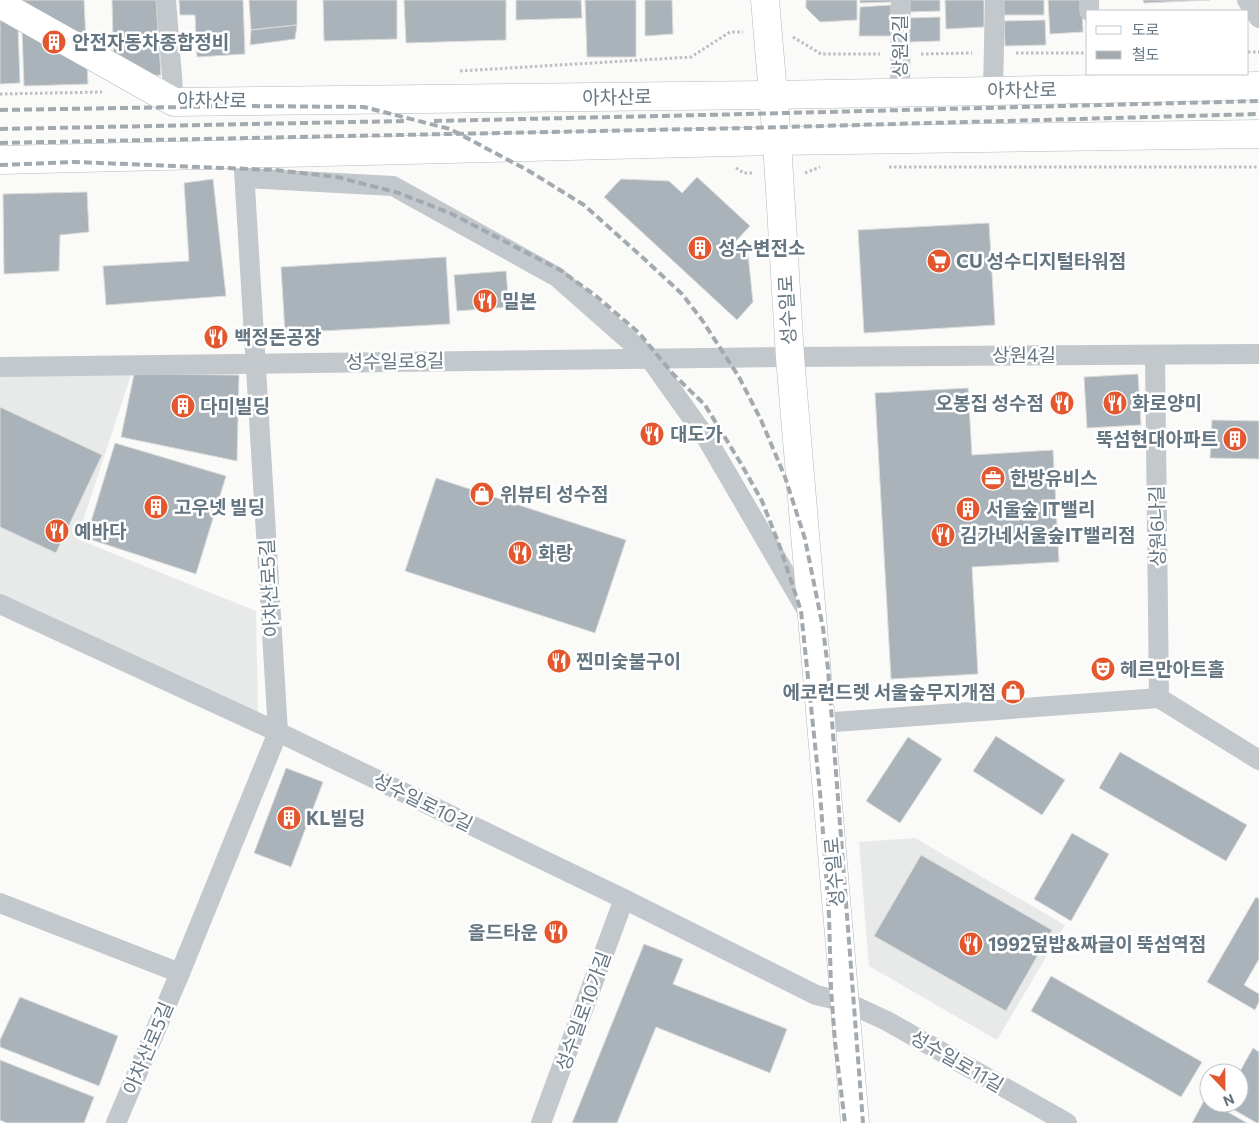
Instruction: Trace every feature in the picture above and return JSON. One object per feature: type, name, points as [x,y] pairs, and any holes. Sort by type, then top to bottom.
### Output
[{"type":"main road","name":"성수일로","points":[[765,0],[777,142],[790,357],[855,1123]]},
{"type":"main road","name":"아차산로","points":[[0,4],[174,102],[773,95],[993,90],[1091,81],[1259,86]]},
{"type":"main road","points":[[0,160],[244,166],[777,142],[1259,134]]},
{"type":"street","points":[[166,0],[174,102]]},
{"type":"street","name":"상원2길","points":[[900,92],[901,0]]},
{"type":"street","points":[[993,90],[995,0]]},
{"type":"street","points":[[1247,0],[1259,18]]},
{"type":"street","points":[[244,166],[393,186],[557,277],[650,359]]},
{"type":"street","name":"아차산로5길","points":[[116,1123],[180,973],[278,732],[244,166]]},
{"type":"street","name":"상원4길","points":[[790,357],[1259,354]]},
{"type":"street","name":"상원6나길","points":[[1155,355],[1159,698]]},
{"type":"street","name":"성수일로8길","points":[[0,367],[790,357]]},
{"type":"street","name":"성수일로","points":[[650,359],[706,438],[812,620]]},
{"type":"street","name":"성수일로10길","points":[[0,604],[278,732],[624,899],[816,995],[846,1002]]},
{"type":"street","points":[[821,723],[1159,698],[1259,760]]},
{"type":"street","name":"성수일로10가길","points":[[541,1123],[624,899]]},
{"type":"street","points":[[0,903],[180,973]]},
{"type":"street","name":"성수일로11길","points":[[846,1002],[887,1021],[1067,1123]]},
{"type":"path","points":[[452,71],[691,57],[730,32],[786,32],[821,54],[1086,53]]},
{"type":"path","points":[[0,94],[110,91]]},
{"type":"shaded area","points":[[132,372],[77,539],[256,611],[258,714],[0,597],[0,376]]},
{"type":"shaded area","points":[[915,838],[1065,925],[997,1040],[869,966],[859,842]]},
{"type":"building","points":[[0,0],[17,0],[20,83],[0,84]]},
{"type":"building","name":"안전자동차종합정비","points":[[21,0],[84,0],[88,84],[24,86]]},
{"type":"building","points":[[112,0],[156,0],[161,75],[114,78]]},
{"type":"building","points":[[179,0],[243,0],[245,54],[197,57],[195,15],[180,15]]},
{"type":"building","points":[[249,0],[297,0],[297,25],[251,30]]},
{"type":"building","points":[[323,0],[397,0],[397,39],[324,41]]},
{"type":"building","points":[[404,0],[506,0],[506,40],[406,43]]},
{"type":"building","points":[[516,0],[581,0],[582,18],[516,20]]},
{"type":"building","points":[[585,0],[636,0],[636,57],[587,57]]},
{"type":"building","points":[[645,0],[672,0],[673,34],[645,36]]},
{"type":"building","points":[[806,0],[857,0],[857,20],[820,22],[806,8]]},
{"type":"building","points":[[860,0],[892,0],[892,2],[860,3]]},
{"type":"building","points":[[906,0],[940,0],[940,11],[906,12]]},
{"type":"building","points":[[945,0],[984,0],[984,27],[946,29]]},
{"type":"building","points":[[1004,0],[1044,0],[1044,15],[1004,15]]},
{"type":"building","points":[[1048,0],[1082,0],[1083,32],[1050,34]]},
{"type":"building","points":[[1143,0],[1210,0],[1144,3]]},
{"type":"building","points":[[891,5],[891,36],[859,36],[860,7]]},
{"type":"building","points":[[940,17],[940,41],[907,42],[907,18]]},
{"type":"building","points":[[1045,20],[1046,45],[1005,46],[1004,21]]},
{"type":"building","points":[[297,25],[295,39],[250,45],[251,30]]},
{"type":"building","name":"성수변전소","points":[[697,177],[750,226],[735,242],[748,254],[753,302],[737,320],[604,197],[621,179],[669,181],[682,193]]},
{"type":"building","points":[[213,179],[226,296],[106,305],[103,266],[189,261],[184,183]]},
{"type":"building","points":[[87,192],[89,232],[60,235],[59,271],[4,274],[3,194]]},
{"type":"building","points":[[989,223],[995,325],[864,333],[858,230]]},
{"type":"building","points":[[446,257],[450,324],[285,333],[281,267]]},
{"type":"building","points":[[506,271],[509,307],[457,311],[454,275]]},
{"type":"building","name":"다미빌딩","points":[[134,374],[239,375],[237,461],[121,437]]},
{"type":"building","points":[[1138,374],[1141,425],[1087,428],[1084,377]]},
{"type":"building","name":"서울숲 IT밸리","points":[[968,388],[972,455],[1053,450],[1059,562],[972,567],[978,674],[891,679],[875,393]]},
{"type":"building","points":[[0,407],[102,455],[56,553],[0,527]]},
{"type":"building","name":"뚝섬현대아파트","points":[[1212,420],[1259,421],[1259,459],[1210,458]]},
{"type":"building","name":"고우넷 빌딩","points":[[115,443],[226,476],[196,574],[86,538]]},
{"type":"building","points":[[436,478],[626,540],[595,633],[405,571]]},
{"type":"building","points":[[996,736],[1065,780],[1042,815],[973,771]]},
{"type":"building","points":[[908,737],[942,759],[900,823],[866,801]]},
{"type":"building","points":[[1120,752],[1247,825],[1226,861],[1099,788]]},
{"type":"building","name":"KL빌딩","points":[[286,768],[323,782],[291,867],[254,853]]},
{"type":"building","points":[[1072,833],[1109,854],[1071,921],[1034,899]]},
{"type":"building","points":[[921,855],[1052,930],[1006,1011],[874,936]]},
{"type":"building","points":[[1256,897],[1259,899],[1259,959],[1244,985],[1259,994],[1259,1002],[1255,1010],[1207,982]]},
{"type":"building","points":[[644,944],[683,959],[673,984],[787,1029],[770,1073],[656,1027],[617,1123],[572,1123]]},
{"type":"building","points":[[1051,976],[1202,1062],[1199,1063],[1199,1067],[1181,1097],[1031,1011]]},
{"type":"building","points":[[20,997],[118,1036],[99,1086],[0,1047],[0,1040]]},
{"type":"building","points":[[1253,1048],[1259,1052],[1259,1123],[1240,1113],[1249,1113],[1249,1063],[1245,1063]]},
{"type":"building","points":[[0,1060],[94,1097],[84,1123],[7,1123],[0,1120]]},
{"type":"building","points":[[1199,1110],[1199,1113],[1230,1113],[1247,1123],[1192,1123]]},
{"type":"railway","points":[[434,121],[1259,101]]},
{"type":"railway","points":[[0,110],[245,106],[364,107],[450,129],[529,171],[584,205],[682,294],[702,320],[739,377],[761,420],[785,477],[805,539],[823,628],[828,669],[863,1123]]},
{"type":"railway","points":[[0,143],[748,128],[1259,114]]},
{"type":"railway","points":[[0,129],[404,121]]},
{"type":"railway","points":[[0,165],[75,162],[275,170],[337,177],[399,193],[452,214],[560,270],[596,296],[639,333],[673,374],[705,405],[762,501],[780,547],[801,611],[820,792],[829,915],[835,1042],[845,1123]]},
{"type":"place","name":"안전자동차종합정비","points":[[54,42]]},
{"type":"place","name":"성수변전소","points":[[700,248]]},
{"type":"place","name":"CU 성수디지털타워점","points":[[939,261]]},
{"type":"place","name":"밀본","points":[[485,301]]},
{"type":"place","name":"백정돈공장","points":[[216,337]]},
{"type":"place","name":"오봉집 성수점","points":[[1062,403]]},
{"type":"place","name":"화로양미","points":[[1115,403]]},
{"type":"place","name":"다미빌딩","points":[[183,406]]},
{"type":"place","name":"대도가","points":[[652,434]]},
{"type":"place","name":"뚝섬현대아파트","points":[[1235,439]]},
{"type":"place","name":"한방유비스","points":[[993,478]]},
{"type":"place","name":"위뷰티 성수점","points":[[482,494]]},
{"type":"place","name":"고우넷 빌딩","points":[[156,507]]},
{"type":"place","name":"서울숲 IT밸리","points":[[968,509]]},
{"type":"place","name":"예바다","points":[[57,531]]},
{"type":"place","name":"김가네서울숲IT밸리점","points":[[943,535]]},
{"type":"place","name":"화랑","points":[[520,553]]},
{"type":"place","name":"찐미숯불구이","points":[[559,661]]},
{"type":"place","name":"헤르만아트홀","points":[[1103,669]]},
{"type":"place","name":"에코런드렛 서울숲무지개점","points":[[1013,692]]},
{"type":"place","name":"KL빌딩","points":[[289,818]]},
{"type":"place","name":"올드타운","points":[[556,932]]},
{"type":"place","name":"1992덮밥&짜글이 뚝섬역점","points":[[971,944]]}]
